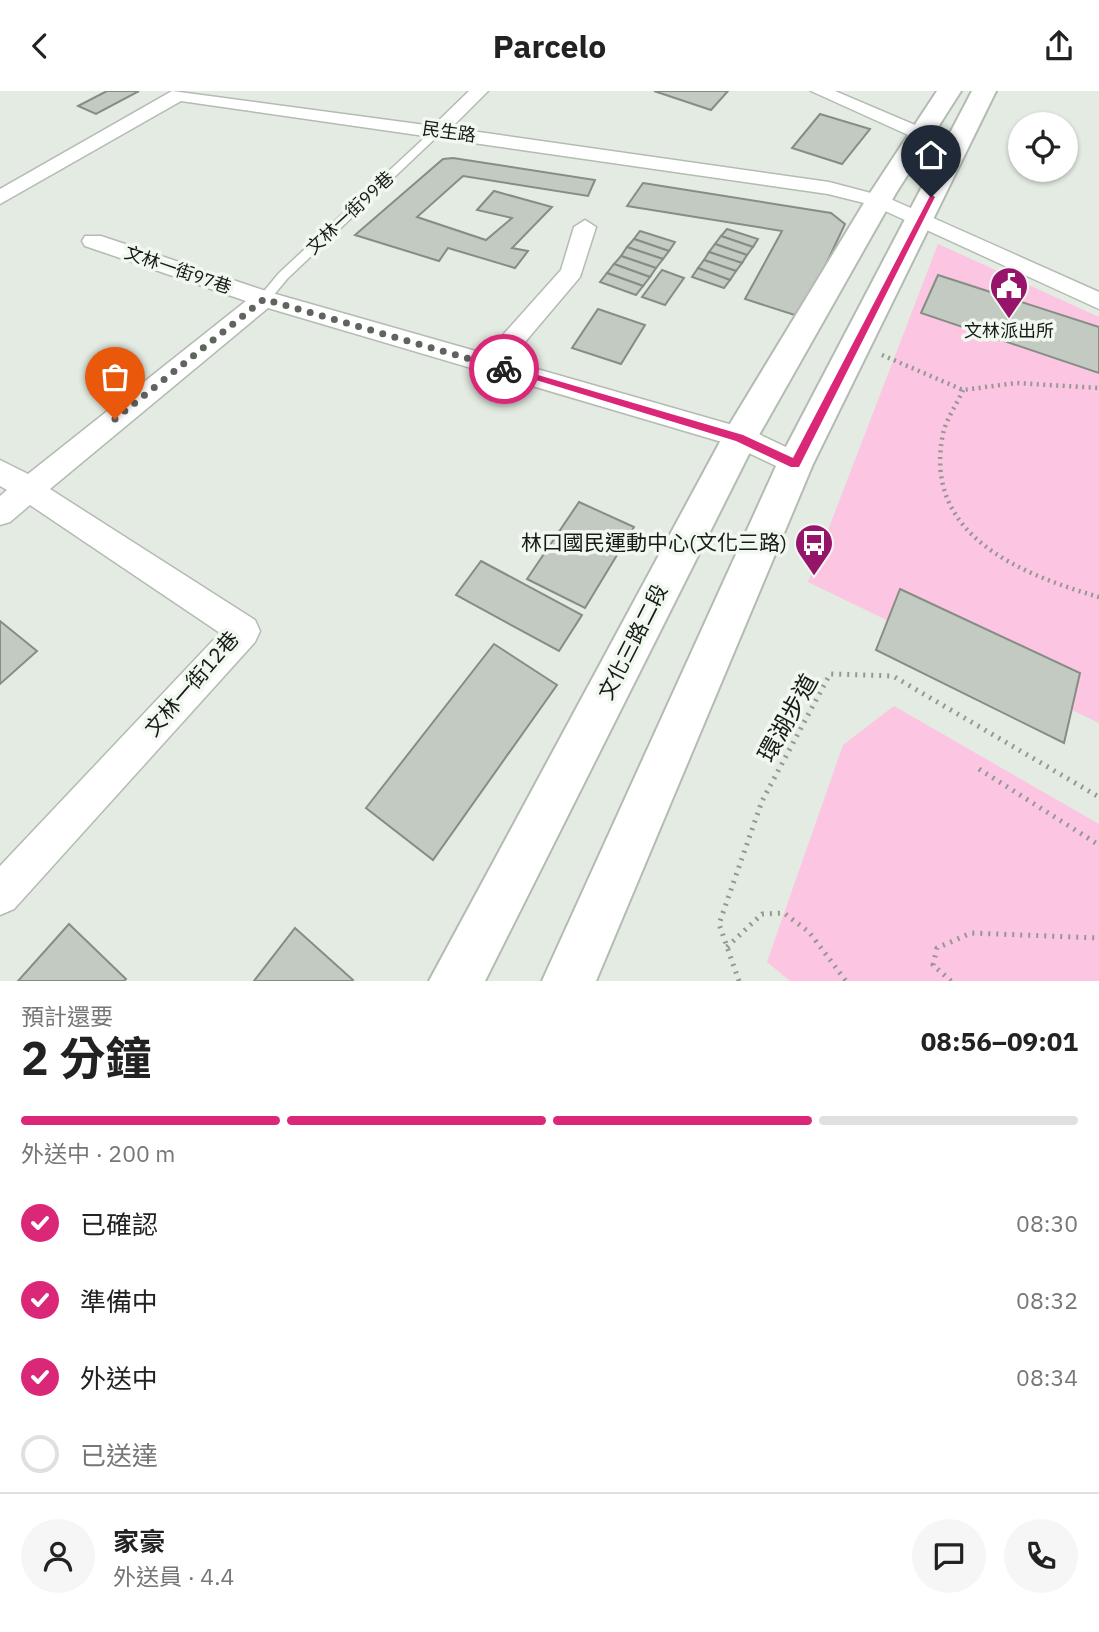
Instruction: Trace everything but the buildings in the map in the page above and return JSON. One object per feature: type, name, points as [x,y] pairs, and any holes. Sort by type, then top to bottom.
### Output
[{"type":"street","points":[[439,130],[479,91]]},
{"type":"street","points":[[820,91],[938,142]]},
{"type":"street","name":"文化三路二段","points":[[569,981],[795,464],[919,220],[949,91]]},
{"type":"street","name":"文化三路二段","points":[[470,975],[740,437],[879,201],[984,91]]},
{"type":"street","name":"民生路","points":[[0,198],[182,93],[829,188],[879,201],[1099,301]]},
{"type":"street","points":[[491,365],[572,272],[585,227]]},
{"type":"street","name":"文林一街97巷","points":[[93,241],[264,299],[740,437],[795,464]]},
{"type":"street","points":[[0,513],[264,299]]},
{"type":"street","points":[[0,471],[30,489]]},
{"type":"street","name":"文林一街12巷","points":[[0,895],[244,631],[30,489]]},
{"type":"lane","name":"文林一街99巷","points":[[264,299],[283,276],[439,130]]},
{"type":"path","points":[[856,344],[962,390],[1016,383],[1099,388]]},
{"type":"path","points":[[962,390],[940,433],[938,465],[941,489],[951,510],[970,536],[996,556],[1034,575],[1099,597]]},
{"type":"path","name":"環湖步道","points":[[739,981],[719,925],[762,801],[830,674],[893,676],[1099,797]]},
{"type":"path","points":[[979,769],[1099,845]]},
{"type":"path","points":[[727,947],[762,914],[784,913],[808,932],[846,981]]},
{"type":"path","points":[[951,981],[933,965],[937,948],[971,933],[1099,939]]},
{"type":"shaded area","points":[[938,244],[1099,317],[1099,723],[808,582]]},
{"type":"shaded area","points":[[894,706],[1099,824],[1099,981],[790,981],[767,962],[843,745]]},
{"type":"way so far","points":[[115,419],[264,299],[504,369]]},
{"type":"place","name":"文林派出所","points":[[1009,320]]},
{"type":"place","name":"林口國民運動中心(文化三路)","points":[[814,577]]},
{"type":"route","points":[[504,369],[740,437],[795,464],[931,197]]}]
